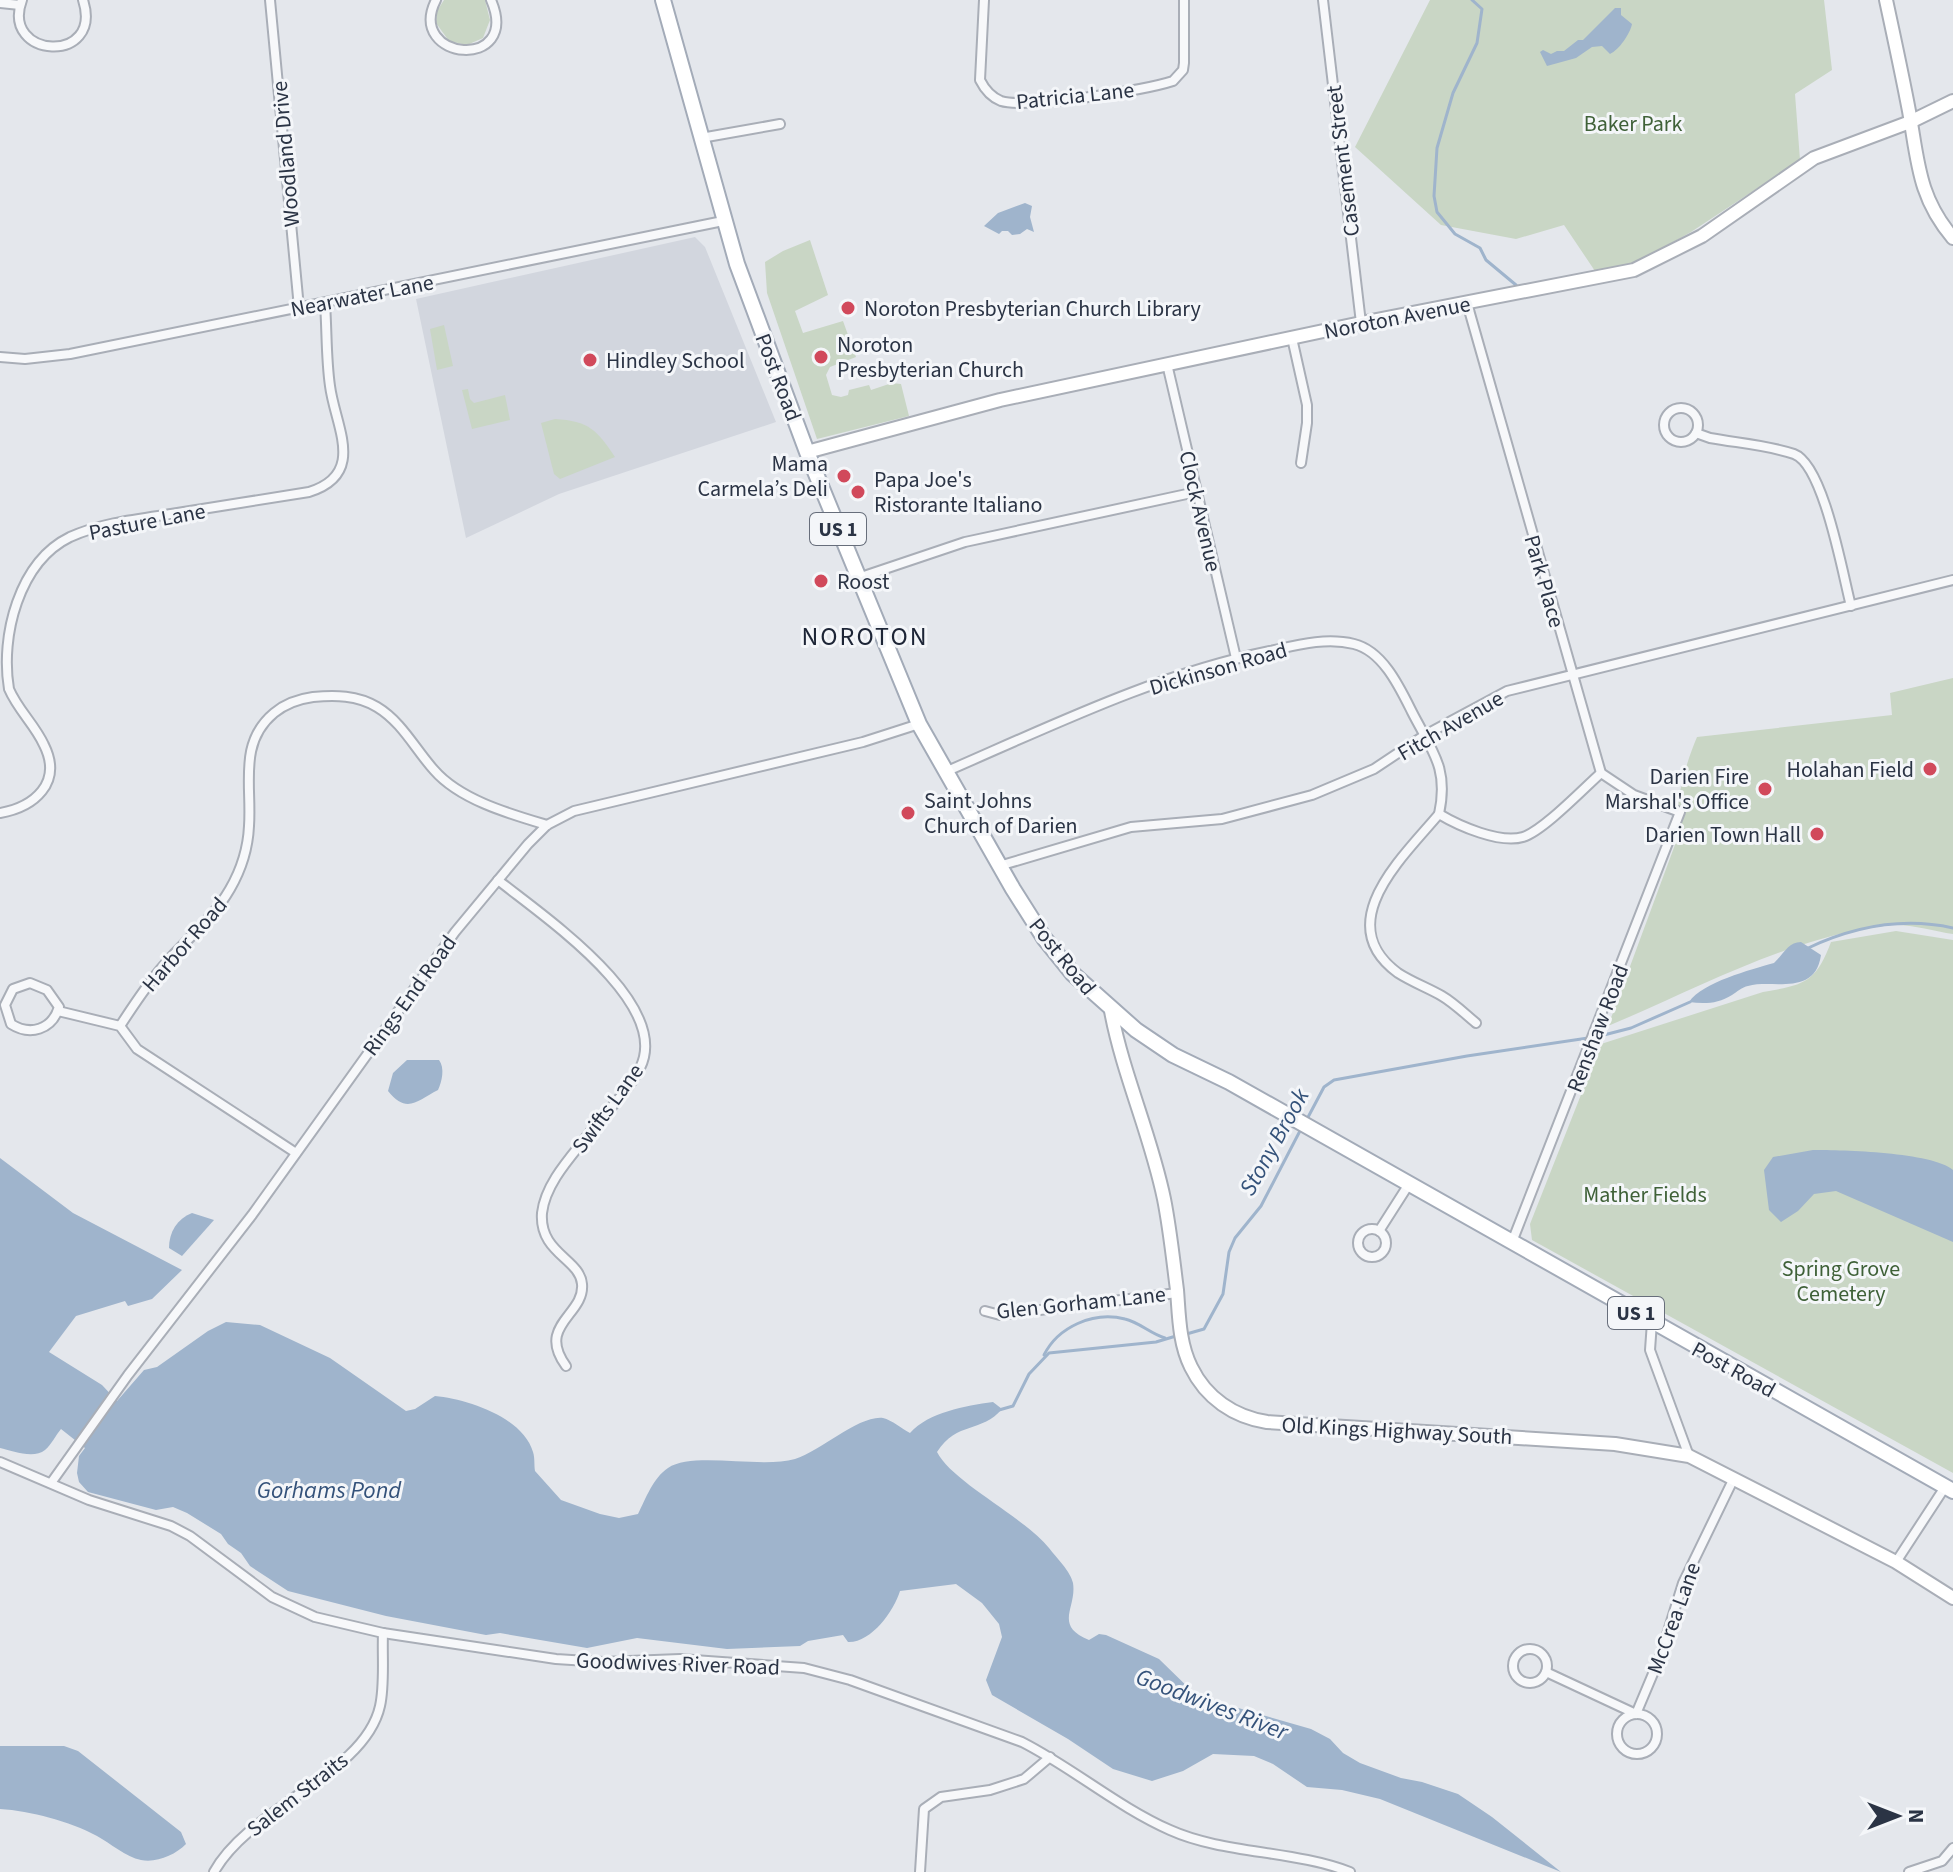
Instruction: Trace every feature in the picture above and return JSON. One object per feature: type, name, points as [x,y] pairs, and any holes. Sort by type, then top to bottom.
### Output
[{"type":"main road","name":"Post Road","points":[[663,0],[723,221],[807,452],[919,724],[999,866],[1044,938],[1073,974],[1111,1011],[1173,1055],[1229,1082],[1949,1489]]},
{"type":"main road","points":[[1886,0],[1922,186],[1933,210],[1953,238]]},
{"type":"main road","name":"Noroton Avenue","points":[[807,452],[1000,400],[1361,323],[1634,270],[1702,236],[1814,158],[1910,122],[1953,101]]},
{"type":"main road","name":"Old Kings Highway South","points":[[1111,1011],[1117,1043],[1163,1194],[1171,1233],[1181,1334],[1191,1367],[1215,1398],[1235,1413],[1255,1420],[1615,1444],[1689,1456],[1896,1562],[1953,1598]]},
{"type":"street","points":[[0,3],[21,2],[19,15],[25,34],[43,47],[54,48],[65,46],[82,31],[86,20],[83,0]]},
{"type":"street","name":"Woodland Drive","points":[[270,0],[299,308]]},
{"type":"street","points":[[436,0],[431,23],[436,35],[444,44],[467,52],[479,49],[493,36],[496,11],[491,0]]},
{"type":"street","name":"Patricia Lane","points":[[984,0],[980,80],[995,98],[1019,104],[1173,81],[1183,70],[1184,63],[1184,0]]},
{"type":"street","name":"Casement Street","points":[[1323,0],[1361,323]]},
{"type":"street","points":[[701,138],[780,124]]},
{"type":"street","name":"Nearwater Lane","points":[[0,357],[25,359],[70,354],[723,221]]},
{"type":"street","name":"Park Place","points":[[1467,303],[1601,773]]},
{"type":"street","name":"Pasture Lane","points":[[0,813],[21,808],[41,795],[49,776],[45,746],[21,710],[6,678],[3,636],[20,587],[36,564],[53,549],[69,538],[91,530],[137,519],[309,492],[329,483],[341,467],[345,449],[330,387],[325,304]]},
{"type":"street","points":[[1292,338],[1307,405],[1301,463]]},
{"type":"street","name":"Clock Avenue","points":[[1167,364],[1236,658]]},
{"type":"street","points":[[1675,409],[1688,410],[1697,420],[1696,433],[1686,441],[1673,440],[1664,430],[1665,417],[1675,409]]},
{"type":"street","points":[[1696,433],[1797,455],[1812,472],[1822,494],[1851,606]]},
{"type":"street","points":[[858,578],[965,542],[1196,492]]},
{"type":"street","name":"Fitch Avenue","points":[[999,866],[1131,827],[1222,819],[1312,795],[1374,769],[1425,735],[1507,691],[1953,580]]},
{"type":"street","name":"Dickinson Road","points":[[945,772],[1112,700],[1236,658],[1314,642],[1356,644],[1379,660],[1398,685],[1425,735],[1442,771],[1444,792],[1439,814]]},
{"type":"street","name":"Harbor Road","points":[[120,1026],[146,986],[200,930],[232,887],[242,864],[249,827],[250,749],[263,722],[281,707],[299,698],[345,695],[376,706],[389,716],[450,786],[480,801],[547,825]]},
{"type":"street","name":"Rings End Road","points":[[51,1483],[128,1375],[204,1280],[455,932],[547,825],[574,811],[848,746],[919,724]]},
{"type":"street","points":[[1476,1023],[1446,998],[1400,974],[1381,958],[1370,937],[1371,910],[1387,875],[1439,814],[1459,825],[1505,838],[1524,837],[1601,773]]},
{"type":"street","name":"Renshaw Road","points":[[1512,1242],[1680,812],[1634,795],[1601,773]]},
{"type":"street","name":"Swifts Lane","points":[[498,880],[569,937],[619,984],[637,1013],[644,1038],[641,1067],[569,1160],[551,1186],[544,1204],[542,1217],[547,1237],[557,1253],[576,1268],[582,1279],[581,1298],[560,1323],[557,1338],[556,1348],[566,1366]]},
{"type":"street","points":[[30,983],[47,990],[59,1007],[58,1011],[49,1023],[25,1032],[11,1024],[5,1014],[5,1005],[13,989],[30,983]]},
{"type":"street","points":[[58,1011],[120,1026],[137,1049],[296,1153]]},
{"type":"street","points":[[1379,1231],[1409,1184]]},
{"type":"street","name":"Glen Gorham Lane","points":[[985,1311],[1000,1315],[1177,1293]]},
{"type":"street","points":[[1652,1322],[1650,1350],[1689,1456]]},
{"type":"street","name":"Goodwives River Road","points":[[0,1462],[89,1500],[171,1526],[190,1536],[272,1597],[326,1620],[383,1633],[556,1659],[603,1662],[683,1659],[822,1671],[1001,1734],[1050,1757],[1170,1830],[1207,1841],[1309,1859],[1350,1872]]},
{"type":"street","name":"McCrea Lane","points":[[1636,1714],[1650,1719],[1657,1733],[1651,1748],[1638,1754],[1623,1749],[1617,1737],[1622,1720],[1636,1714],[1660,1657],[1683,1583],[1733,1480]]},
{"type":"street","points":[[1896,1562],[1949,1489]]},
{"type":"street","name":"Salem Straits","points":[[214,1872],[221,1860],[255,1824],[327,1775],[369,1732],[380,1706],[383,1633]]},
{"type":"street","points":[[1524,1650],[1537,1650],[1546,1659],[1546,1672],[1537,1682],[1524,1681],[1514,1672],[1515,1659],[1524,1650]]},
{"type":"street","points":[[1546,1672],[1636,1714]]},
{"type":"street","points":[[920,1872],[924,1809],[941,1797],[990,1790],[1024,1779],[1050,1757]]},
{"type":"street","points":[[1909,1872],[1942,1861],[1953,1848]]},
{"type":"street","points":[[221,1860],[226,1872]]},
{"type":"shaded area","name":"Hindley School","points":[[695,237],[705,247],[776,422],[559,494],[466,538],[416,299]]},
{"type":"green space","points":[[444,0],[485,0],[490,20],[483,38],[467,45],[449,41],[436,23],[437,11]]},
{"type":"green space","name":"Baker Park","points":[[1430,0],[1824,0],[1832,70],[1795,94],[1800,160],[1691,232],[1643,259],[1597,274],[1564,225],[1516,239],[1441,225],[1355,147]]},
{"type":"green space","points":[[810,240],[828,295],[795,311],[803,333],[843,321],[856,357],[830,367],[826,375],[832,395],[841,397],[848,395],[849,390],[869,385],[871,390],[892,383],[901,384],[909,416],[817,439],[767,293],[765,262]]},
{"type":"green space","points":[[444,325],[453,366],[437,370],[430,329]]},
{"type":"green space","points":[[468,389],[474,403],[505,395],[510,420],[472,429],[462,390]]},
{"type":"green space","points":[[555,419],[576,422],[591,429],[615,457],[560,479],[554,474],[541,423]]},
{"type":"green space","points":[[1953,678],[1953,934],[1892,925],[1819,940],[1747,965],[1608,1026],[1676,842],[1680,790],[1697,737],[1892,715],[1890,693]]},
{"type":"green space","name":"Spring Grove Cemetery","points":[[1896,931],[1953,940],[1953,1473],[1532,1240],[1530,1224],[1601,1044],[1763,992],[1799,984],[1814,974],[1831,942]]},
{"type":"water","points":[[1615,8],[1621,8],[1621,15],[1632,24],[1627,37],[1617,49],[1610,54],[1602,46],[1592,47],[1576,58],[1547,66],[1540,52],[1543,50],[1551,54],[1564,51],[1578,40],[1583,40]]},
{"type":"water","points":[[1025,203],[1032,206],[1030,217],[1034,232],[1027,229],[1020,234],[1002,231],[999,234],[984,226],[998,213]]},
{"type":"water","points":[[1801,942],[1821,955],[1810,977],[1791,984],[1748,986],[1716,1002],[1689,1002],[1705,988],[1774,963],[1789,947]]},
{"type":"water","points":[[407,1060],[439,1060],[442,1079],[438,1090],[407,1104],[388,1091],[393,1073]]},
{"type":"water","points":[[1813,1150],[1907,1156],[1926,1159],[1953,1170],[1953,1242],[1836,1191],[1814,1194],[1798,1211],[1781,1222],[1769,1210],[1764,1170],[1773,1157]]},
{"type":"water","name":"Gorhams Pond","points":[[0,1158],[73,1213],[182,1270],[152,1299],[128,1306],[125,1301],[76,1316],[49,1352],[102,1385],[117,1401],[144,1370],[157,1367],[208,1331],[226,1322],[260,1325],[330,1358],[406,1411],[435,1396],[462,1401],[492,1412],[518,1429],[527,1440],[534,1454],[535,1471],[561,1500],[619,1518],[638,1514],[658,1477],[679,1463],[710,1460],[781,1462],[805,1455],[873,1419],[886,1419],[910,1433],[937,1415],[993,1402],[1002,1409],[986,1421],[953,1436],[937,1452],[957,1475],[1037,1536],[1063,1565],[1073,1583],[1069,1622],[1078,1634],[1089,1640],[1099,1634],[1106,1635],[1159,1659],[1197,1696],[1311,1729],[1330,1739],[1343,1753],[1360,1763],[1458,1794],[1561,1872],[1380,1799],[1342,1790],[1307,1787],[1273,1764],[1254,1756],[1213,1754],[1183,1771],[1152,1781],[1113,1769],[992,1695],[986,1680],[1002,1637],[999,1624],[982,1603],[956,1584],[900,1591],[893,1608],[880,1624],[857,1641],[848,1642],[843,1635],[808,1641],[800,1646],[727,1649],[637,1638],[587,1648],[500,1633],[486,1635],[386,1616],[288,1591],[250,1566],[221,1534],[187,1513],[173,1507],[156,1510],[88,1492],[79,1482],[77,1473],[79,1456],[85,1448],[61,1429],[40,1453],[23,1454],[0,1448]]},
{"type":"water","points":[[192,1213],[214,1220],[182,1256],[169,1248],[170,1237],[178,1222]]},
{"type":"water","points":[[0,1746],[64,1746],[78,1751],[181,1832],[186,1844],[165,1857],[141,1860],[62,1821],[0,1809]]},
{"type":"waterway","points":[[1472,0],[1482,9],[1477,43],[1453,93],[1437,148],[1434,196],[1437,212],[1455,234],[1480,248],[1486,260],[1516,285]]},
{"type":"waterway","name":"Stony Brook","points":[[1806,949],[1841,935],[1878,926],[1915,924],[1953,928]]},
{"type":"waterway","name":"Stony Brook","points":[[1596,1037],[1631,1028],[1690,1002]]},
{"type":"waterway","name":"Stony Brook","points":[[1306,1121],[1324,1087],[1334,1080],[1588,1038]]},
{"type":"waterway","name":"Stony Brook","points":[[1183,1335],[1204,1329],[1223,1294],[1229,1252],[1235,1238],[1261,1206],[1302,1127]]},
{"type":"waterway","points":[[1044,1355],[1067,1329],[1101,1317],[1130,1321],[1165,1338]]},
{"type":"waterway","name":"Stony Brook","points":[[999,1410],[1013,1406],[1029,1374],[1049,1353],[1156,1342],[1176,1336]]},
{"type":"place","name":"Noroton Presbyterian Church Library","points":[[848,308]]},
{"type":"place","name":"Noroton Presbyterian Church","points":[[821,357]]},
{"type":"place","name":"Hindley School","points":[[590,360]]},
{"type":"place","name":"Mama Carmela’s Deli","points":[[844,476]]},
{"type":"place","name":"Papa Joe's Ristorante Italiano","points":[[858,492]]},
{"type":"place","name":"Roost","points":[[821,581]]},
{"type":"place","name":"Holahan Field","points":[[1930,769]]},
{"type":"place","name":"Darien Fire Marshal's Office","points":[[1765,789]]},
{"type":"place","name":"Saint Johns Church of Darien","points":[[908,813]]},
{"type":"place","name":"Darien Town Hall","points":[[1817,834]]},
{"type":"district","name":"NOROTON","points":[[865,636]]},
{"type":"park label","name":"Mather Fields","points":[[1645,1194]]},
{"type":"water label","name":"Goodwives River","points":[[1212,1704]]}]
